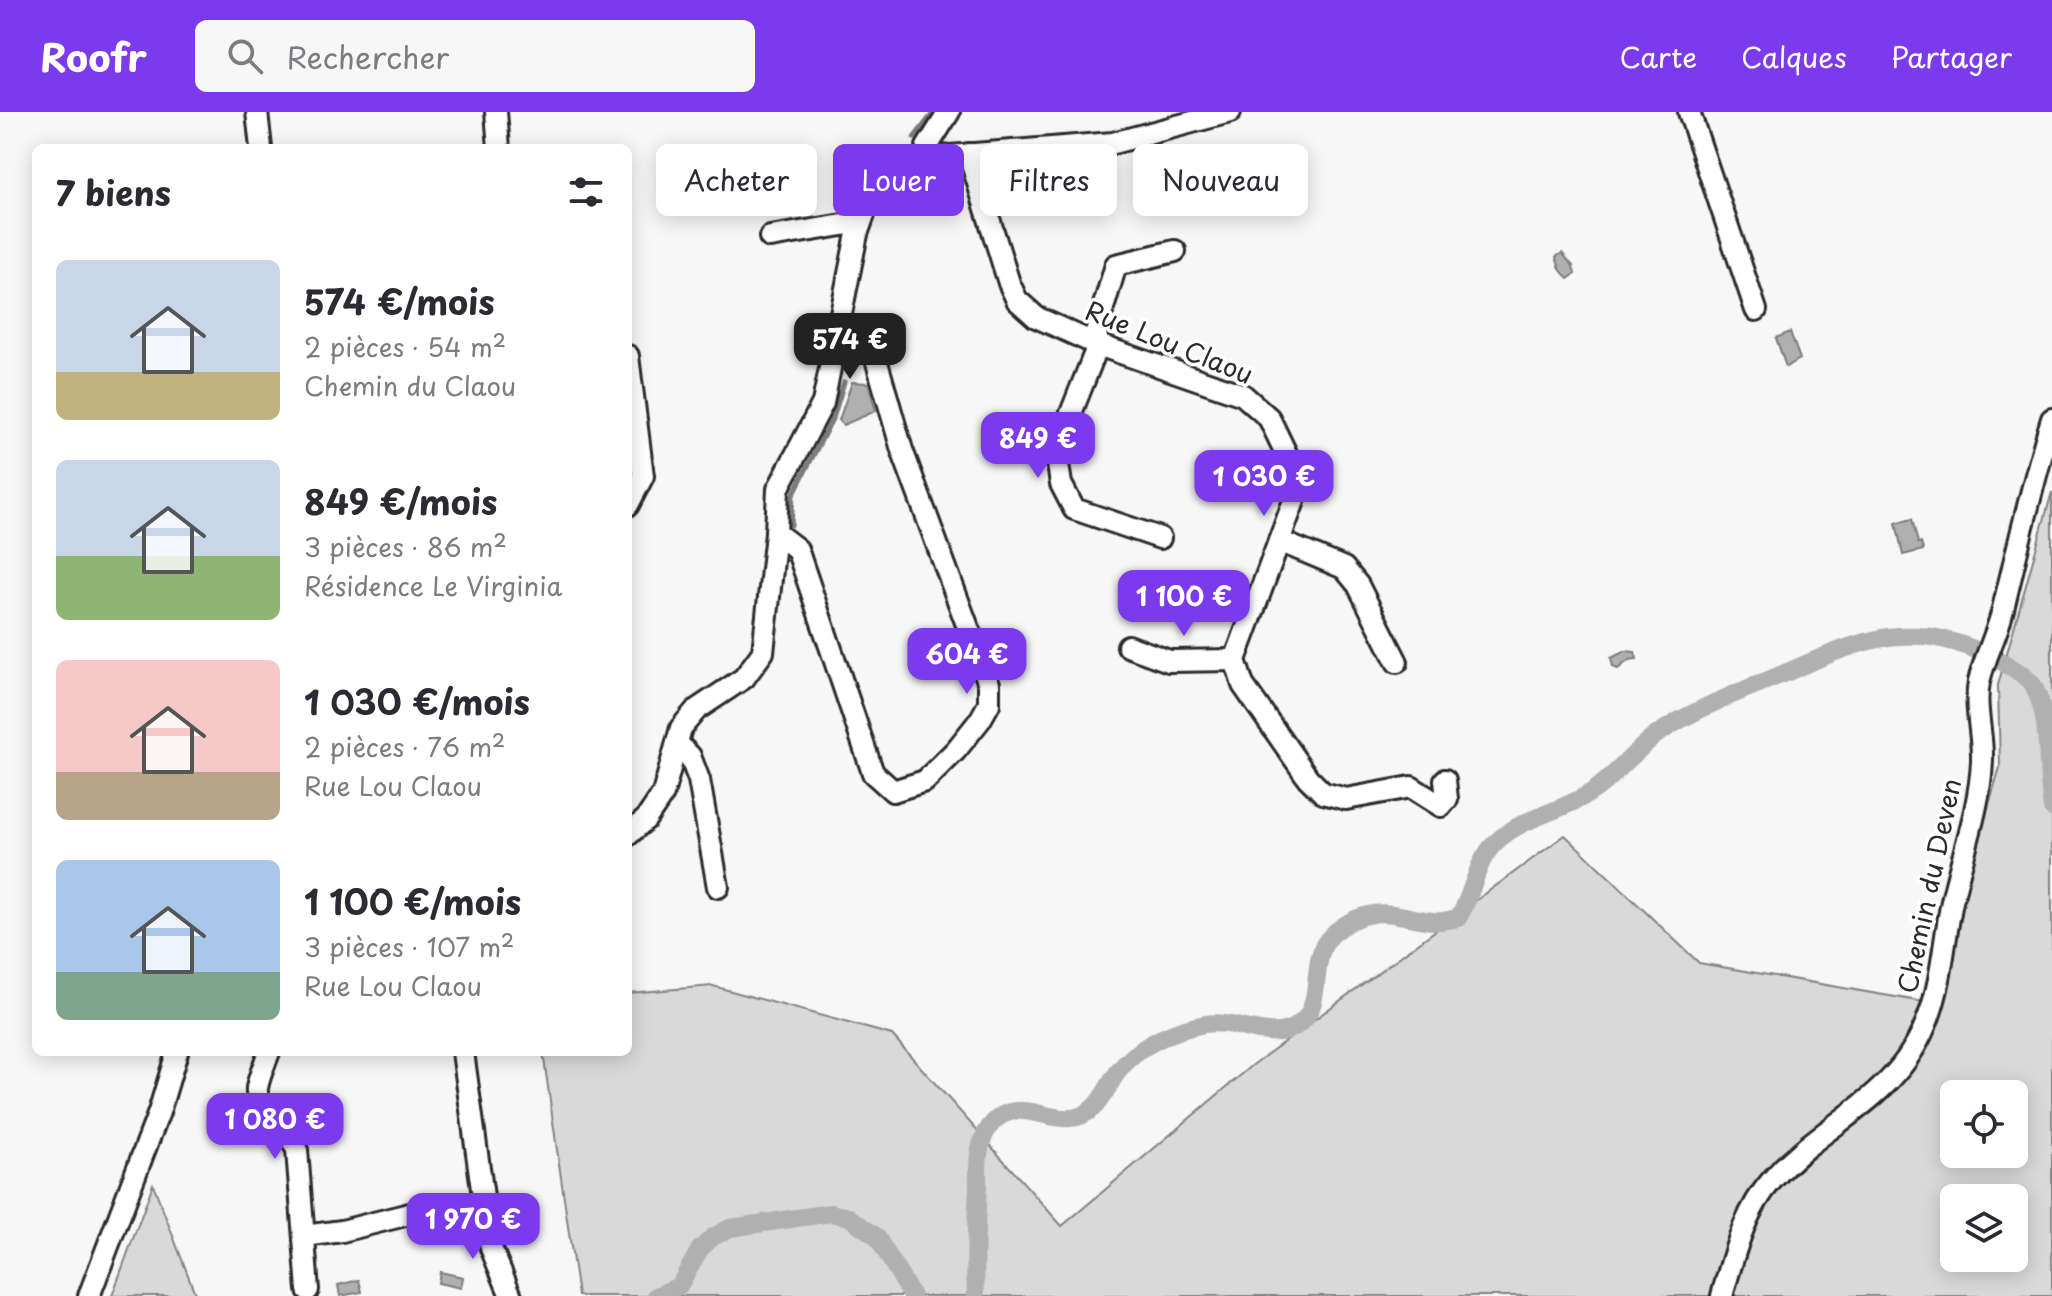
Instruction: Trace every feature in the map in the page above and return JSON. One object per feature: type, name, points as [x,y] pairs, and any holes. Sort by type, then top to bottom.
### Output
[{"type":"street","points":[[257,112],[261,144]]},
{"type":"street","points":[[496,112],[499,144]]},
{"type":"street","points":[[929,144],[949,112]]},
{"type":"street","points":[[964,155],[1113,143],[1230,112]]},
{"type":"street","points":[[1689,112],[1756,310]]},
{"type":"street","name":"Rue Lou Claou","points":[[969,154],[1009,283],[1017,300],[1036,317],[1098,345],[1243,395],[1269,418],[1294,470],[1298,490],[1235,660]]},
{"type":"street","points":[[632,831],[646,819],[663,794],[681,728],[696,710],[744,678],[763,652],[778,489],[823,403],[863,216]]},
{"type":"street","points":[[770,237],[861,222]]},
{"type":"street","points":[[1160,538],[1074,509],[1061,484],[1056,451],[1098,345],[1096,332],[1116,265],[1175,251]]},
{"type":"street","points":[[776,533],[797,549],[873,773],[893,791],[925,781],[980,720],[989,704],[989,684],[902,450],[874,352],[865,336],[839,329]]},
{"type":"street","points":[[632,388],[643,476],[632,497]]},
{"type":"street","name":"Chemin du Deven","points":[[1722,1296],[1745,1221],[1772,1180],[1807,1148],[1877,1095],[1918,1042],[1930,1014],[1983,760],[1977,714],[1979,685],[2052,419]]},
{"type":"street","points":[[1279,541],[1344,568],[1358,585],[1397,662]]},
{"type":"street","points":[[1128,646],[1169,661],[1235,660],[1243,685],[1308,778],[1323,793],[1346,799],[1411,787],[1441,806],[1447,799],[1445,780]]},
{"type":"street","points":[[677,743],[690,756],[699,780],[718,887]]},
{"type":"street","points":[[89,1296],[159,1112],[176,1056]]},
{"type":"street","points":[[268,1056],[256,1091],[260,1104],[292,1138],[297,1150],[308,1290]]},
{"type":"street","points":[[464,1056],[491,1248],[511,1296]]},
{"type":"street","points":[[304,1236],[342,1231],[429,1209],[475,1217],[485,1211]]},
{"type":"shaded area","points":[[1562,253],[1573,266],[1575,274],[1568,279],[1556,257]]},
{"type":"shaded area","points":[[1790,332],[1800,359],[1786,367],[1776,338]]},
{"type":"shaded area","points":[[852,382],[868,383],[876,411],[843,425],[839,420]]},
{"type":"shaded area","points":[[2052,492],[2052,1296],[578,1296],[544,1056],[632,1056],[632,993],[713,986],[892,1035],[1062,1226],[1254,1064],[1565,835],[1699,963],[1930,1003],[2000,767],[1998,685]]},
{"type":"shaded area","points":[[1912,519],[1923,550],[1903,555],[1896,523]]},
{"type":"shaded area","points":[[1625,651],[1635,652],[1637,659],[1629,660],[1618,669],[1613,667],[1611,658]]},
{"type":"shaded area","points":[[153,1184],[196,1296],[112,1296]]},
{"type":"shaded area","points":[[440,1272],[463,1277],[461,1288],[438,1283]]},
{"type":"shaded area","points":[[359,1280],[362,1292],[340,1296],[338,1285]]},
{"type":"waterway","points":[[914,138],[934,112]]},
{"type":"waterway","points":[[791,525],[793,495],[834,415],[844,382]]},
{"type":"waterway","points":[[976,1296],[979,1157],[986,1133],[994,1122],[1017,1111],[1060,1118],[1085,1114],[1097,1104],[1125,1063],[1145,1047],[1180,1030],[1215,1023],[1258,1031],[1288,1030],[1308,1015],[1315,993],[1320,956],[1324,945],[1337,930],[1356,919],[1376,913],[1437,921],[1458,918],[1478,870],[1495,843],[1518,826],[1584,797],[1659,733],[1720,700],[1861,643],[1894,636],[1922,636],[1965,646],[2004,663],[2033,685],[2046,729],[2052,808]]},
{"type":"waterway","points":[[656,1296],[679,1286],[700,1249],[730,1228],[831,1213],[849,1217],[877,1237],[912,1296]]}]
